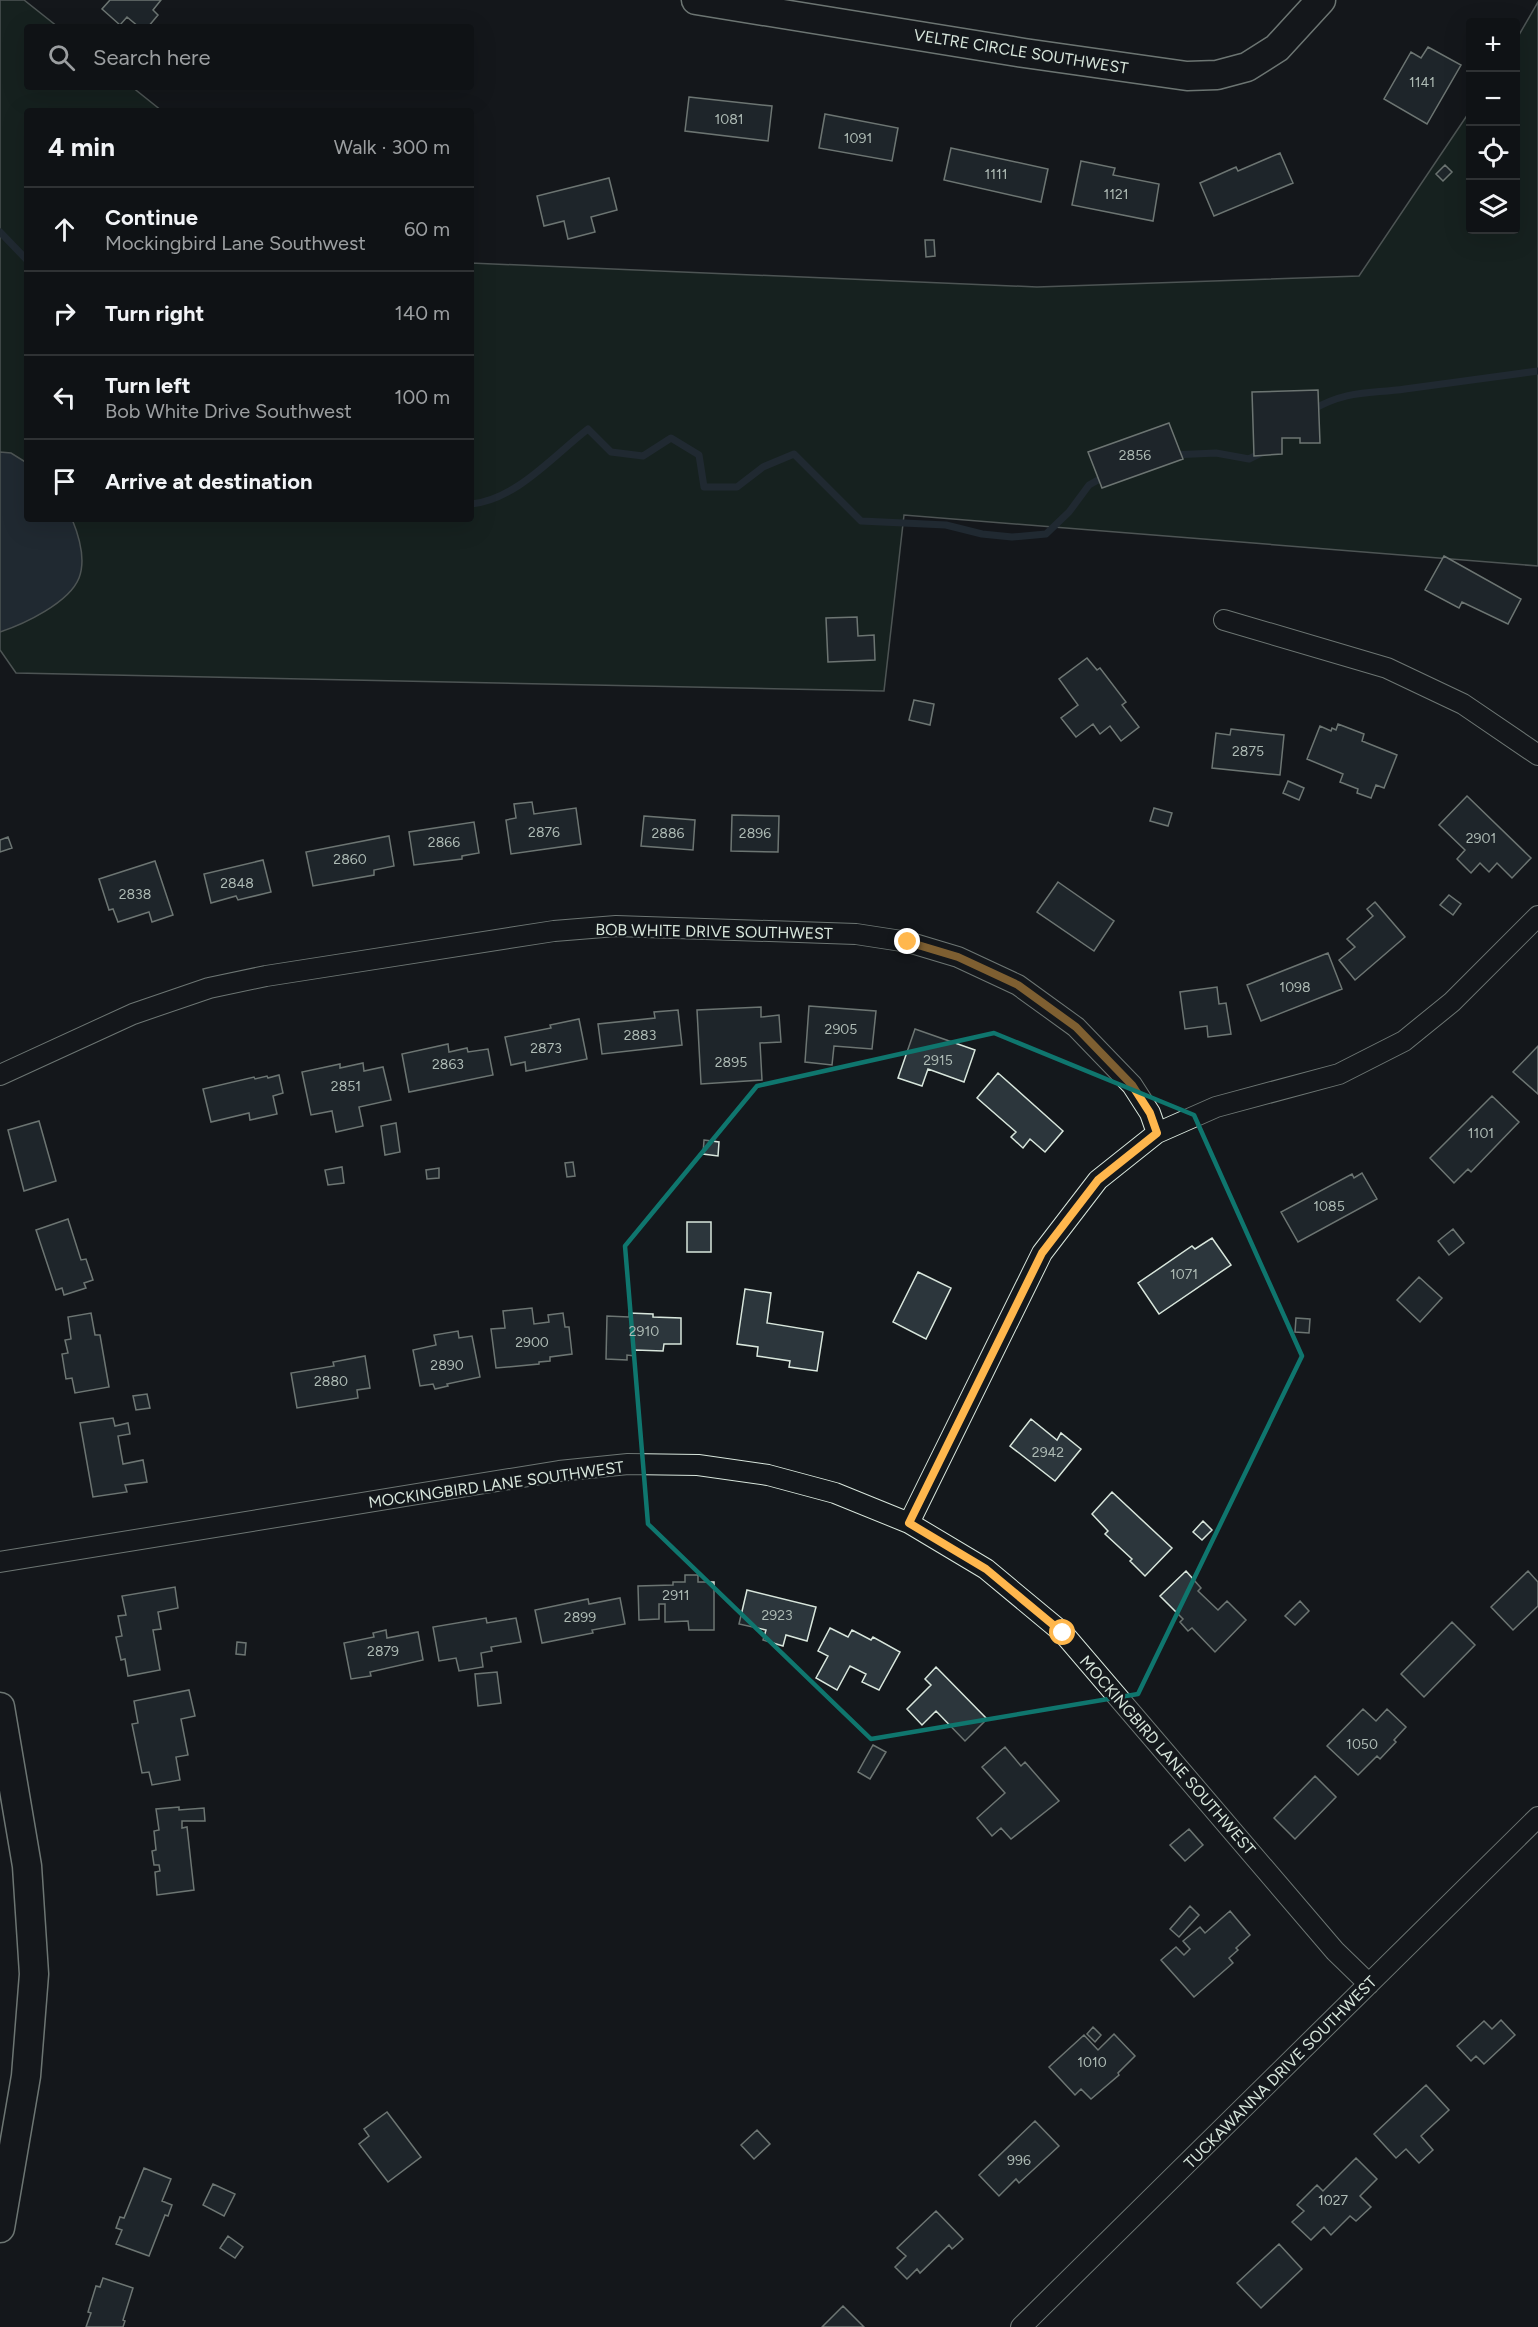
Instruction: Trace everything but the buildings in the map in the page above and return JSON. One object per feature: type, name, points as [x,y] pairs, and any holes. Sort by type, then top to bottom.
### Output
[{"type":"street","name":"VELTRE CIRCLE SOUTHWEST","points":[[696,0],[1012,51],[1187,76],[1217,75],[1246,67],[1277,48],[1321,0]]},
{"type":"street","points":[[1224,620],[1387,668],[1463,704],[1538,755]]},
{"type":"street","points":[[909,1523],[1042,1253],[1098,1180],[1157,1133],[1216,1107],[1339,1074],[1404,1041],[1452,1002],[1538,916]]},
{"type":"street","name":"BOB WHITE DRIVE SOUTHWEST","points":[[0,1075],[133,1014],[209,988],[266,976],[574,929],[616,926],[856,934],[908,942],[958,957],[1018,985],[1076,1027],[1132,1085],[1150,1113],[1157,1133]]},
{"type":"street","name":"MOCKINGBIRD LANE SOUTHWEST","points":[[0,1562],[559,1471],[628,1464],[698,1465],[768,1475],[835,1493],[909,1523],[986,1569],[1063,1633],[1335,1951],[1369,1984]]},
{"type":"street","points":[[0,1707],[27,1866],[34,1974],[26,2076],[0,2228]]},
{"type":"street","name":"TUCKAWANNA DRIVE SOUTHWEST","points":[[1021,2327],[1538,1817]]},
{"type":"highlighted area","points":[[994,1033],[1194,1115],[1302,1356],[1138,1694],[871,1739],[648,1524],[625,1246],[757,1086]]},
{"type":"green space","points":[[0,0],[24,0],[54,24],[24,24],[24,90],[136,90],[158,108],[24,108],[24,522],[474,522],[474,263],[1037,287],[1359,276],[1466,117],[1466,234],[1520,234],[1520,33],[1538,2],[1538,566],[904,515],[884,691],[16,673],[0,650]]},
{"type":"water","points":[[0,452],[11,453],[24,461],[24,522],[73,522],[79,540],[82,564],[79,578],[66,596],[33,618],[0,632]]},
{"type":"waterway","points":[[0,232],[24,257]]},
{"type":"waterway","points":[[1312,410],[1336,399],[1358,394],[1538,371]]},
{"type":"waterway","points":[[474,503],[488,501],[519,485],[588,429],[611,452],[643,456],[671,438],[699,455],[704,487],[737,487],[763,467],[794,454],[861,521],[946,525],[982,534],[1012,537],[1046,534],[1069,512],[1089,485],[1105,476]]},
{"type":"waterway","points":[[1172,455],[1216,453],[1249,459],[1261,453]]},
{"type":"route","points":[[908,942],[958,957],[1018,985],[1076,1027],[1132,1085],[1150,1113],[1157,1133],[1098,1180],[1042,1253],[909,1523],[986,1569],[1063,1633]]}]
